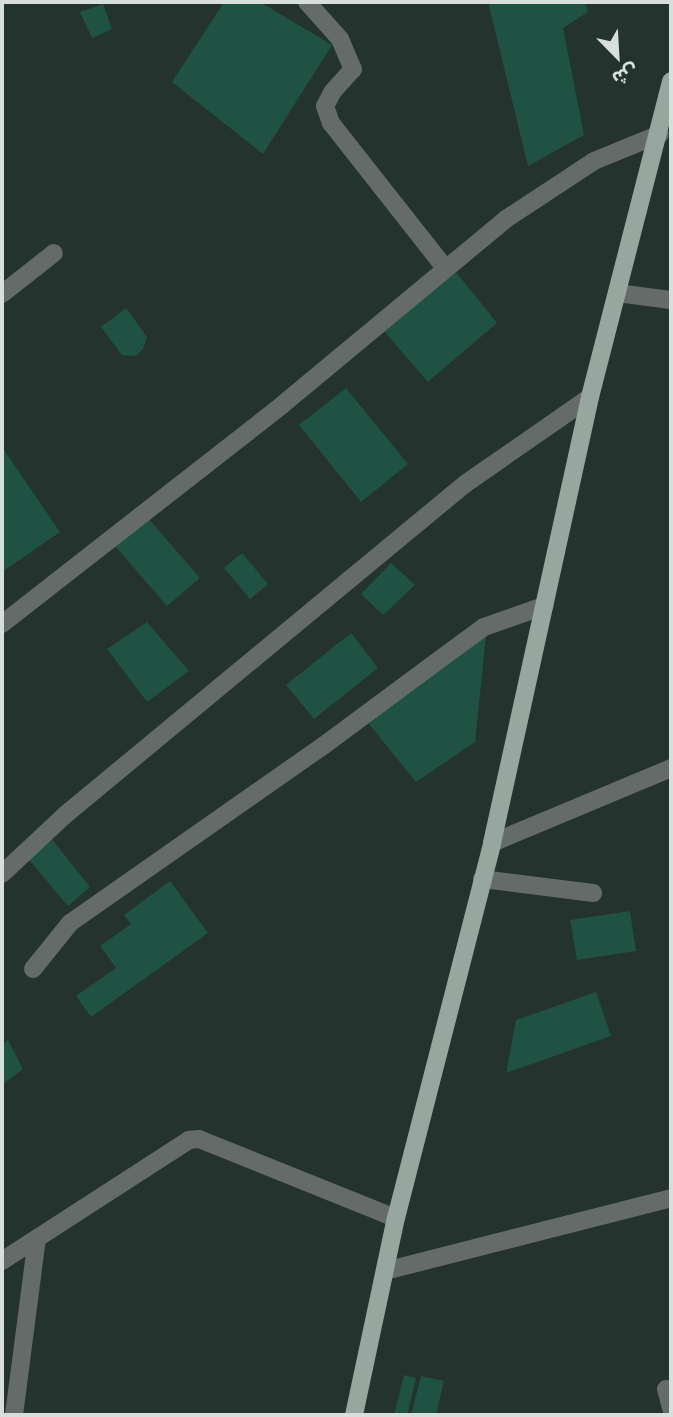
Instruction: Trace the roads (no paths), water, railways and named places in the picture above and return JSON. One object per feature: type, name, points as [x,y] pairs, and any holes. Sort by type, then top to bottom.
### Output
[{"type":"main road","points":[[354,1415],[396,1218],[492,843],[590,397],[660,134],[671,81]]},
{"type":"street","points":[[307,2],[341,39],[353,69],[333,91],[325,106],[331,123],[445,268]]},
{"type":"street","points":[[2,624],[282,405],[445,268],[545,191],[594,160],[660,134]]},
{"type":"street","points":[[2,294],[54,253]]},
{"type":"street","points":[[617,293],[671,300]]},
{"type":"street","points":[[2,874],[65,816],[465,484],[590,397]]},
{"type":"street","points":[[33,969],[70,923],[323,746],[443,657],[484,628],[544,606]]},
{"type":"street","points":[[492,843],[671,768]]},
{"type":"street","points":[[482,879],[593,894]]},
{"type":"street","points":[[2,1261],[189,1140],[200,1139],[396,1218]]},
{"type":"street","points":[[385,1270],[671,1198]]},
{"type":"street","points":[[14,1415],[37,1238]]},
{"type":"street","points":[[666,1389],[671,1408]]}]
